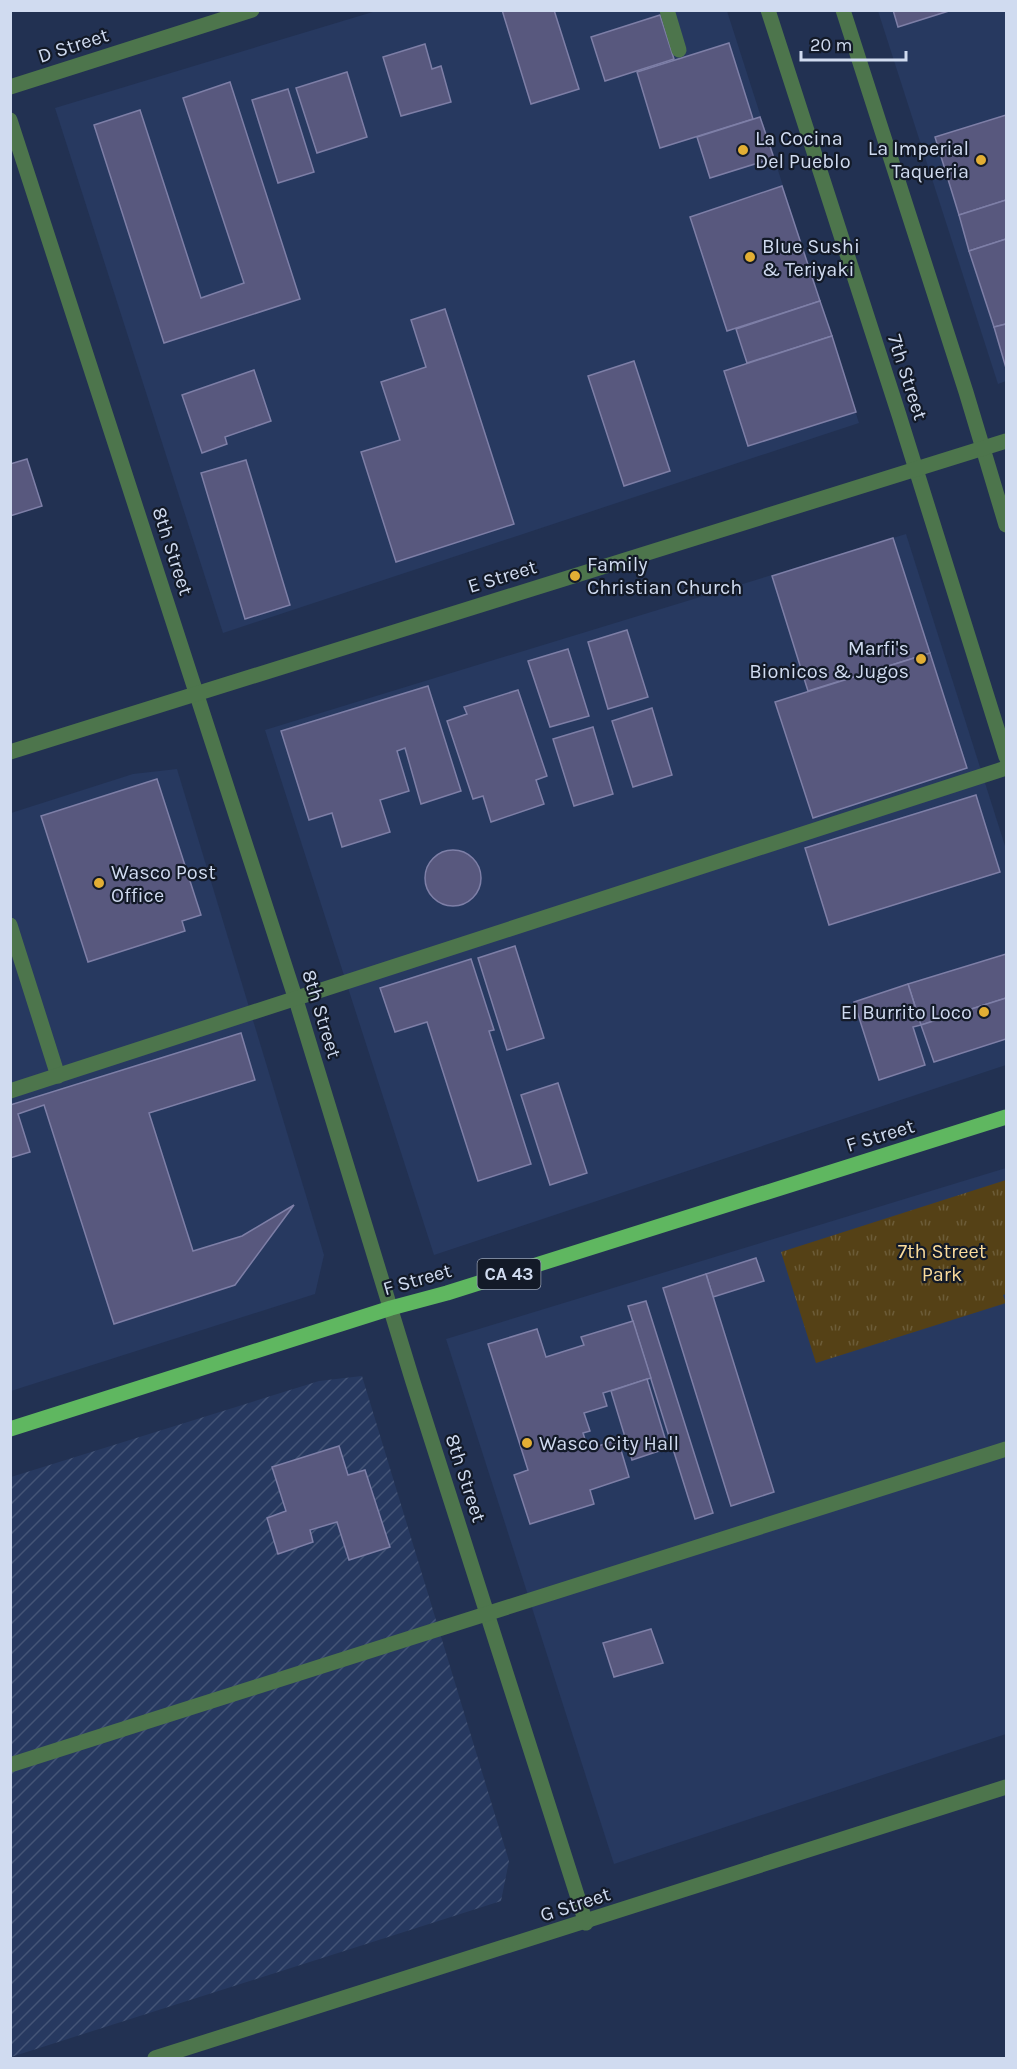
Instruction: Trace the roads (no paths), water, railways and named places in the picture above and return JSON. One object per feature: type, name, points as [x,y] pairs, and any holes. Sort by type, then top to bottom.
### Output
[{"type":"main road","name":"F Street","points":[[10,1429],[1006,1117]]},
{"type":"street","name":"D Street","points":[[10,87],[252,10]]},
{"type":"street","points":[[667,10],[679,50]]},
{"type":"street","name":"7th Street","points":[[768,10],[1006,757]]},
{"type":"street","points":[[843,10],[1006,525]]},
{"type":"street","name":"8th Street","points":[[10,120],[296,1000],[586,1923]]},
{"type":"street","name":"E Street","points":[[10,752],[1006,441]]},
{"type":"street","points":[[10,1091],[1006,768]]},
{"type":"street","points":[[10,925],[58,1076]]},
{"type":"street","points":[[10,1764],[1006,1449]]},
{"type":"street","name":"G Street","points":[[155,2058],[586,1923],[1006,1787]]},
{"type":"place","name":"La Cocina Del Pueblo","points":[[743,150]]},
{"type":"place","name":"La Imperial Taqueria","points":[[981,160]]},
{"type":"place","name":"Blue Sushi & Teriyaki","points":[[750,257]]},
{"type":"place","name":"Family Christian Church","points":[[575,576]]},
{"type":"place","name":"Marfi's Bionicos & Jugos","points":[[921,659]]},
{"type":"place","name":"Wasco Post Office","points":[[99,883]]},
{"type":"place","name":"El Burrito Loco","points":[[984,1012]]},
{"type":"place","name":"Wasco City Hall","points":[[527,1443]]},
{"type":"park label","name":"7th Street Park","points":[[942,1262]]}]
